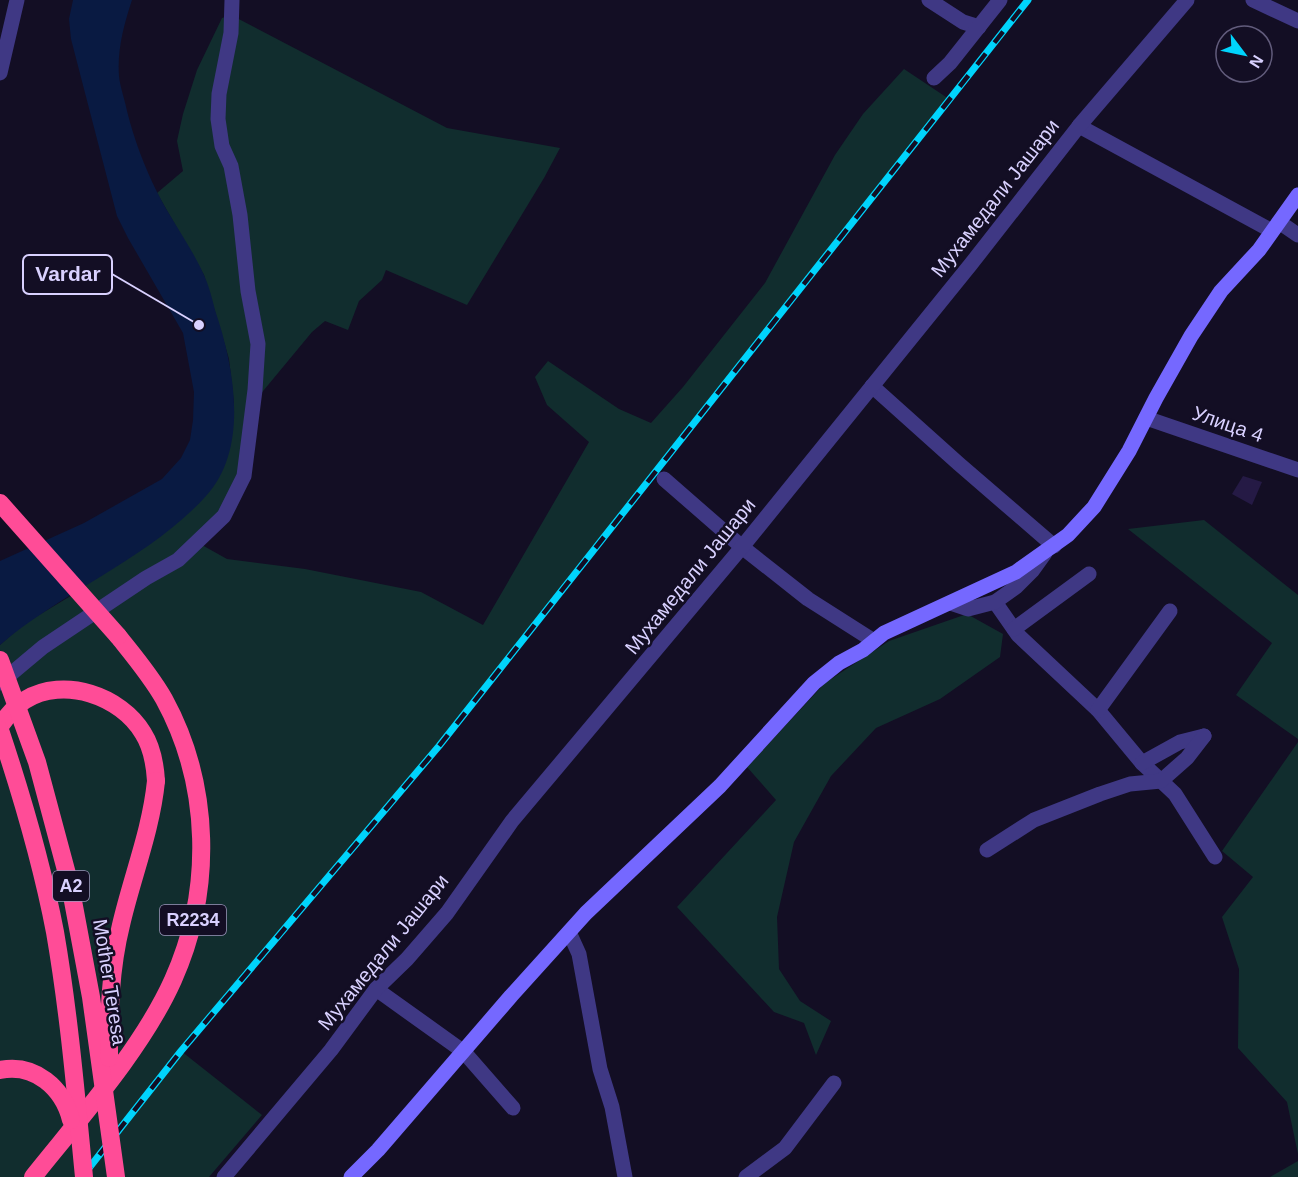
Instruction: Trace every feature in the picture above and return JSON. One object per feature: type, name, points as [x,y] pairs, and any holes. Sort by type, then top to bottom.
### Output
[{"type":"highway","name":"R2234","points":[[0,503],[118,636],[154,683],[183,741],[193,774],[201,824],[202,865],[194,919],[173,980],[159,1007],[114,1073],[33,1177]]},
{"type":"highway","name":"Mother Teresa","points":[[0,660],[37,762],[70,885],[85,959],[116,1177]]},
{"type":"highway","points":[[0,728],[13,710],[36,694],[65,690],[83,692],[99,697],[126,712],[143,732],[153,756],[156,781],[152,810],[115,952],[109,1029],[109,1120]]},
{"type":"highway","name":"A2","points":[[0,728],[40,866],[55,933],[73,1062],[83,1177]]},
{"type":"highway","points":[[0,1070],[16,1069],[34,1073],[62,1095],[69,1113],[83,1177]]},
{"type":"main road","points":[[351,1177],[378,1150],[586,913],[720,786],[814,683],[884,633],[1016,572],[1068,535],[1094,507],[1129,451],[1191,336],[1221,291],[1259,249],[1298,195]]},
{"type":"street","points":[[0,73],[17,0]]},
{"type":"street","points":[[0,683],[52,641],[146,578],[178,560],[224,516],[243,476],[255,390],[258,344],[231,166],[222,146],[218,119],[219,94],[231,33],[232,0]]},
{"type":"street","points":[[929,0],[963,22],[979,27]]},
{"type":"street","points":[[934,78],[950,63],[1000,0]]},
{"type":"street","name":"Мухамедали Јашари","points":[[224,1177],[331,1050],[376,989],[407,959],[447,913],[512,821],[742,547],[1079,126],[1187,0]]},
{"type":"street","points":[[1253,0],[1298,21]]},
{"type":"street","points":[[1079,126],[1275,226],[1298,235]]},
{"type":"street","points":[[872,386],[1050,549],[1016,587],[995,602],[968,609],[950,603]]},
{"type":"street","name":"Улица 4","points":[[1146,418],[1298,470]]},
{"type":"street","points":[[664,479],[742,547],[808,598],[874,641]]},
{"type":"street","points":[[1014,629],[1089,574]]},
{"type":"street","points":[[995,602],[1014,629],[1098,710],[1142,763],[1175,794],[1215,857]]},
{"type":"street","points":[[1098,710],[1170,611]]},
{"type":"street","points":[[987,850],[1034,820],[1130,784],[1161,781],[1187,758],[1204,736],[1180,742],[1142,763]]},
{"type":"street","points":[[569,932],[579,954],[600,1069],[612,1107],[625,1177]]},
{"type":"street","points":[[376,989],[464,1052],[513,1108]]},
{"type":"street","points":[[746,1177],[784,1148],[834,1083]]},
{"type":"green space","points":[[231,15],[447,128],[560,148],[467,305],[386,270],[382,280],[359,301],[348,330],[325,321],[312,332],[254,402],[232,500],[193,540],[227,559],[305,569],[421,592],[483,625],[589,442],[547,405],[535,377],[548,361],[619,409],[651,423],[683,387],[765,283],[835,155],[863,114],[904,69],[949,99],[439,746],[181,1051],[262,1115],[209,1177],[0,1177],[0,645],[24,624],[74,594],[234,403],[229,359],[204,275],[157,193],[183,171],[177,141],[183,114],[197,70],[222,18]]},
{"type":"green space","points":[[1204,520],[1298,595],[1298,739],[1236,695],[1272,643],[1128,529]]},
{"type":"green space","points":[[967,614],[1003,634],[1000,657],[940,699],[876,728],[831,776],[794,842],[777,917],[779,969],[800,1001],[831,1021],[816,1055],[804,1023],[774,1012],[677,907],[776,800],[747,767],[825,683],[889,641]]},
{"type":"green space","points":[[1298,742],[1298,1154],[1287,1102],[1238,1048],[1239,969],[1222,917],[1253,877],[1222,851]]},
{"type":"green space","points":[[1298,1161],[1298,1177],[1270,1177]]},
{"type":"water","points":[[73,0],[132,0],[120,47],[120,85],[133,132],[148,172],[199,264],[209,288],[228,356],[234,406],[233,431],[229,455],[220,477],[206,496],[183,518],[159,538],[51,607],[0,645],[0,561],[84,523],[162,479],[181,458],[190,440],[193,420],[194,392],[183,333],[117,216],[71,39],[69,19]]},
{"type":"building","points":[[1243,476],[1262,482],[1252,505],[1232,494]]},
{"type":"railway","points":[[82,1177],[181,1051],[439,746],[1028,0]]},
{"type":"place","name":"Vardar","points":[[199,325]]}]
